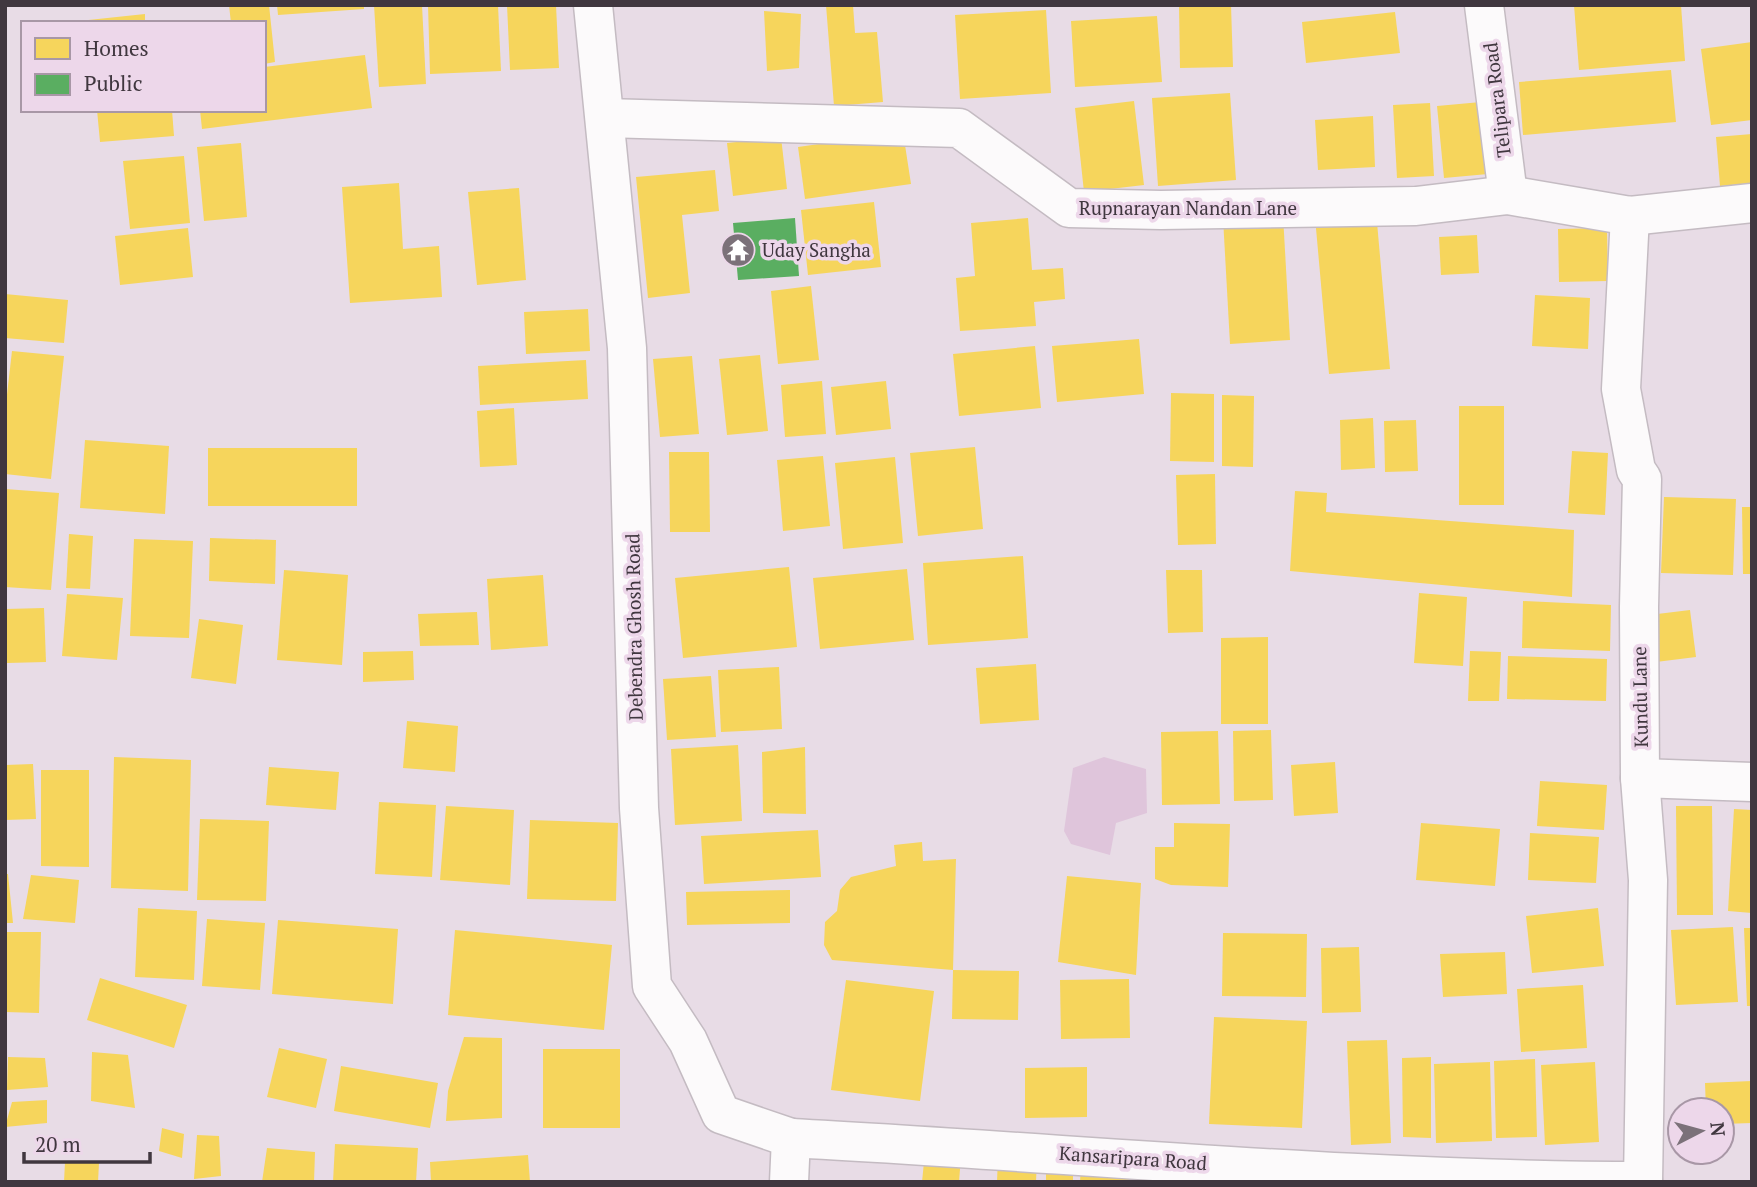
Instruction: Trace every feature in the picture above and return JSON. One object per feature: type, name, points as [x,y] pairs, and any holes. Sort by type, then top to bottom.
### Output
[{"type":"street","name":"Debendra Ghosh Road","points":[[593,5],[627,348],[639,808],[652,986],[688,1041],[721,1114],[791,1138]]},
{"type":"street","name":"Telipara Road","points":[[1485,5],[1508,195]]},
{"type":"street","name":"Rupnarayan Nandan Lane","points":[[605,118],[959,128],[1069,208],[1161,210],[1416,206],[1508,195],[1630,216],[1752,203]]},
{"type":"street","name":"Kundu Lane","points":[[1630,216],[1621,389],[1636,470],[1642,479],[1639,607],[1640,778],[1648,880],[1643,1182]]},
{"type":"street","points":[[1640,778],[1752,782]]},
{"type":"street","name":"Kansaripara Road","points":[[791,1138],[1011,1149],[1356,1174],[1643,1182]]},
{"type":"street","points":[[789,1182],[791,1138]]},
{"type":"shaded area","points":[[1104,757],[1146,769],[1147,813],[1116,823],[1110,855],[1071,844],[1064,831],[1073,768]]},
{"type":"building: Homes","points":[[229,5],[269,5],[275,62],[266,64],[266,21],[231,21]]},
{"type":"building: Homes","points":[[277,5],[364,5],[364,9],[278,15]]},
{"type":"building: Homes","points":[[374,5],[422,5],[426,84],[379,87]]},
{"type":"building: Homes","points":[[428,5],[498,5],[501,71],[430,74]]},
{"type":"building: Homes","points":[[507,5],[556,5],[559,68],[510,70]]},
{"type":"building: Homes","points":[[826,5],[853,5],[855,33],[877,32],[883,102],[834,106]]},
{"type":"building: Homes","points":[[1179,5],[1231,5],[1233,67],[1180,68]]},
{"type":"building: Homes","points":[[1574,5],[1681,5],[1685,61],[1579,70]]},
{"type":"building: Homes","points":[[1046,10],[1051,93],[960,99],[955,15]]},
{"type":"building: Homes","points":[[764,11],[801,14],[799,68],[767,71]]},
{"type":"building: Homes","points":[[1395,12],[1400,53],[1306,63],[1302,22]]},
{"type":"building: Homes","points":[[145,14],[145,21],[79,21]]},
{"type":"building: Homes","points":[[1157,16],[1162,82],[1075,87],[1071,21]]},
{"type":"building: Homes","points":[[1752,42],[1752,120],[1711,125],[1701,49]]},
{"type":"building: Homes","points":[[365,55],[372,108],[202,129],[200,112],[266,112],[266,67]]},
{"type":"building: Homes","points":[[1671,70],[1676,122],[1523,135],[1519,82]]},
{"type":"building: Homes","points":[[1230,93],[1236,180],[1158,186],[1152,98]]},
{"type":"building: Homes","points":[[1134,101],[1144,185],[1084,192],[1075,108]]},
{"type":"building: Homes","points":[[1481,102],[1488,174],[1444,178],[1437,106]]},
{"type":"building: Homes","points":[[1430,103],[1434,176],[1397,178],[1393,105]]},
{"type":"building: Homes","points":[[97,112],[172,112],[174,136],[100,142]]},
{"type":"building: Homes","points":[[1373,116],[1375,167],[1318,170],[1315,120]]},
{"type":"building: Homes","points":[[903,132],[911,184],[805,199],[798,147]]},
{"type":"building: Homes","points":[[1752,134],[1752,183],[1720,186],[1716,137]]},
{"type":"building: Homes","points":[[781,137],[787,189],[733,196],[727,143]]},
{"type":"building: Homes","points":[[241,143],[247,217],[204,221],[197,147]]},
{"type":"building: Homes","points":[[184,156],[190,223],[130,229],[123,161]]},
{"type":"building: Homes","points":[[715,170],[719,211],[682,215],[690,293],[648,298],[636,177]]},
{"type":"building: Homes","points":[[399,183],[403,249],[439,246],[442,297],[350,303],[342,187]]},
{"type":"building: Homes","points":[[519,188],[526,280],[477,285],[468,192]]},
{"type":"building: Homes","points":[[874,202],[881,267],[808,275],[801,210]]},
{"type":"building: Homes","points":[[1376,211],[1390,369],[1329,374],[1315,217]]},
{"type":"building: Homes","points":[[1283,215],[1290,340],[1230,344],[1223,218]]},
{"type":"building: Homes","points":[[1028,218],[1032,270],[1063,268],[1065,299],[1034,302],[1036,326],[960,331],[956,278],[975,276],[971,223]]},
{"type":"building: Homes","points":[[188,228],[193,277],[120,285],[115,236]]},
{"type":"building: Homes","points":[[1607,228],[1608,281],[1559,282],[1558,229]]},
{"type":"building: Homes","points":[[1477,235],[1479,273],[1441,275],[1439,237]]},
{"type":"building: Homes","points":[[811,286],[819,360],[778,364],[771,291]]},
{"type":"building: Homes","points":[[5,294],[68,300],[64,343],[5,338]]},
{"type":"building: Homes","points":[[1535,295],[1590,298],[1588,349],[1532,346]]},
{"type":"building: Homes","points":[[588,309],[590,351],[526,354],[524,312]]},
{"type":"building: Homes","points":[[1139,339],[1144,394],[1057,402],[1052,346]]},
{"type":"building: Homes","points":[[1035,346],[1041,408],[959,416],[953,354]]},
{"type":"building: Homes","points":[[12,351],[64,356],[51,479],[5,474],[5,412]]},
{"type":"building: Homes","points":[[760,355],[768,431],[727,435],[719,359]]},
{"type":"building: Homes","points":[[692,356],[699,434],[660,437],[653,359]]},
{"type":"building: Homes","points":[[586,360],[588,399],[480,405],[478,366]]},
{"type":"building: Homes","points":[[822,381],[826,434],[785,437],[781,385]]},
{"type":"building: Homes","points":[[886,381],[891,429],[836,435],[831,387]]},
{"type":"building: Homes","points":[[1171,393],[1214,394],[1214,462],[1170,461]]},
{"type":"building: Homes","points":[[1222,395],[1254,396],[1253,467],[1222,466]]},
{"type":"building: Homes","points":[[1459,406],[1504,406],[1504,505],[1459,505]]},
{"type":"building: Homes","points":[[514,408],[517,465],[480,467],[477,411]]},
{"type":"building: Homes","points":[[1373,418],[1375,468],[1341,470],[1340,420]]},
{"type":"building: Homes","points":[[1416,420],[1418,471],[1385,472],[1384,421]]},
{"type":"building: Homes","points":[[85,440],[169,446],[165,514],[80,508]]},
{"type":"building: Homes","points":[[975,447],[983,529],[918,536],[910,453]]},
{"type":"building: Homes","points":[[208,448],[357,448],[357,506],[208,506]]},
{"type":"building: Homes","points":[[1572,451],[1608,453],[1605,515],[1568,513]]},
{"type":"building: Homes","points":[[669,452],[709,452],[710,532],[670,532]]},
{"type":"building: Homes","points":[[823,456],[830,526],[783,531],[777,460]]},
{"type":"building: Homes","points":[[895,457],[903,543],[843,549],[835,463]]},
{"type":"building: Homes","points":[[1215,474],[1216,544],[1178,545],[1176,475]]},
{"type":"building: Homes","points":[[5,489],[59,493],[51,590],[5,587]]},
{"type":"building: Homes","points":[[1295,491],[1327,493],[1326,512],[1574,530],[1572,597],[1290,571]]},
{"type":"building: Homes","points":[[1664,497],[1736,499],[1733,575],[1661,573]]},
{"type":"building: Homes","points":[[1742,507],[1752,507],[1752,574],[1743,574]]},
{"type":"building: Homes","points":[[69,534],[93,536],[90,589],[66,588]]},
{"type":"building: Homes","points":[[210,538],[276,540],[275,584],[209,581]]},
{"type":"building: Homes","points":[[134,539],[193,541],[189,638],[130,636]]},
{"type":"building: Homes","points":[[1023,556],[1028,638],[928,645],[923,563]]},
{"type":"building: Homes","points":[[789,567],[797,647],[683,658],[675,578]]},
{"type":"building: Homes","points":[[907,569],[914,640],[820,649],[813,578]]},
{"type":"building: Homes","points":[[284,570],[348,575],[342,665],[277,660]]},
{"type":"building: Homes","points":[[1166,570],[1202,570],[1203,632],[1168,633]]},
{"type":"building: Homes","points":[[543,575],[548,646],[491,650],[487,579]]},
{"type":"building: Homes","points":[[1419,593],[1467,597],[1463,666],[1414,663]]},
{"type":"building: Homes","points":[[67,594],[123,598],[117,660],[62,656]]},
{"type":"building: Homes","points":[[1523,601],[1611,605],[1610,651],[1522,648]]},
{"type":"building: Homes","points":[[44,608],[46,662],[7,663],[5,609]]},
{"type":"building: Homes","points":[[1690,610],[1696,657],[1656,662],[1649,615]]},
{"type":"building: Homes","points":[[477,612],[479,645],[420,646],[418,614]]},
{"type":"building: Homes","points":[[199,619],[243,625],[236,684],[191,678]]},
{"type":"building: Homes","points":[[1268,637],[1268,724],[1221,724],[1221,638]]},
{"type":"building: Homes","points":[[413,651],[414,680],[363,682],[363,652]]},
{"type":"building: Homes","points":[[1470,651],[1501,652],[1499,701],[1468,701]]},
{"type":"building: Homes","points":[[1508,656],[1607,659],[1606,701],[1507,699]]},
{"type":"building: Homes","points":[[1036,664],[1039,720],[980,724],[976,668]]},
{"type":"building: Homes","points":[[779,667],[782,729],[721,732],[718,670]]},
{"type":"building: Homes","points":[[711,676],[716,737],[667,740],[663,679]]},
{"type":"building: Homes","points":[[407,721],[458,726],[455,772],[403,768]]},
{"type":"building: Homes","points":[[1271,730],[1273,800],[1234,801],[1233,731]]},
{"type":"building: Homes","points":[[1218,731],[1220,804],[1162,805],[1161,732]]},
{"type":"building: Homes","points":[[738,745],[742,821],[675,825],[671,749]]},
{"type":"building: Homes","points":[[805,747],[806,814],[763,813],[762,752]]},
{"type":"building: Homes","points":[[114,757],[191,760],[188,891],[111,888]]},
{"type":"building: Homes","points":[[1335,762],[1338,813],[1294,816],[1291,765]]},
{"type":"building: Homes","points":[[33,764],[36,819],[5,820],[5,765]]},
{"type":"building: Homes","points":[[269,767],[339,772],[336,810],[266,805]]},
{"type":"building: Homes","points":[[41,770],[89,770],[89,867],[41,866]]},
{"type":"building: Homes","points":[[1540,781],[1607,785],[1604,830],[1537,826]]},
{"type":"building: Homes","points":[[379,802],[436,805],[432,877],[375,874]]},
{"type":"building: Homes","points":[[446,806],[514,810],[510,885],[440,880]]},
{"type":"building: Homes","points":[[1676,806],[1712,806],[1713,915],[1677,915]]},
{"type":"building: Homes","points":[[1734,809],[1752,810],[1752,913],[1728,911]]},
{"type":"building: Homes","points":[[200,819],[269,821],[266,901],[197,900]]},
{"type":"building: Homes","points":[[530,820],[618,823],[616,901],[527,899]]},
{"type":"building: Homes","points":[[1174,823],[1230,824],[1228,887],[1171,885],[1155,879],[1155,847],[1174,847]]},
{"type":"building: Homes","points":[[1421,823],[1500,829],[1495,886],[1416,880]]},
{"type":"building: Homes","points":[[818,830],[821,877],[704,884],[701,836]]},
{"type":"building: Homes","points":[[1530,833],[1599,837],[1596,883],[1528,880]]},
{"type":"building: Homes","points":[[922,842],[923,861],[956,859],[953,970],[832,960],[824,945],[825,922],[837,911],[840,890],[851,877],[896,866],[894,845]]},
{"type":"building: Homes","points":[[5,874],[8,874],[13,923],[5,923]]},
{"type":"building: Homes","points":[[31,875],[79,880],[75,923],[23,919]]},
{"type":"building: Homes","points":[[1067,876],[1141,883],[1136,975],[1058,962]]},
{"type":"building: Homes","points":[[790,890],[790,923],[687,925],[686,892]]},
{"type":"building: Homes","points":[[138,908],[197,911],[194,980],[135,977]]},
{"type":"building: Homes","points":[[1598,908],[1604,966],[1532,973],[1526,916]]},
{"type":"building: Homes","points":[[207,919],[265,923],[260,990],[202,986]]},
{"type":"building: Homes","points":[[278,920],[398,929],[393,1004],[272,994]]},
{"type":"building: Homes","points":[[1733,927],[1738,1002],[1676,1005],[1671,930]]},
{"type":"building: Homes","points":[[1744,928],[1752,928],[1752,1006],[1747,1006]]},
{"type":"building: Homes","points":[[455,930],[612,945],[604,1030],[448,1015]]},
{"type":"building: Homes","points":[[5,932],[41,932],[39,1013],[5,1012]]},
{"type":"building: Homes","points":[[1223,933],[1307,934],[1306,997],[1222,996]]},
{"type":"building: Homes","points":[[1359,947],[1361,1012],[1322,1013],[1321,948]]},
{"type":"building: Homes","points":[[1505,952],[1507,994],[1443,997],[1440,954]]},
{"type":"building: Homes","points":[[953,970],[1019,971],[1018,1020],[952,1019]]},
{"type":"building: Homes","points":[[100,978],[187,1005],[174,1048],[87,1020]]},
{"type":"building: Homes","points":[[1129,979],[1130,1038],[1061,1039],[1060,980]]},
{"type":"building: Homes","points":[[846,980],[934,991],[920,1101],[831,1090]]},
{"type":"building: Homes","points":[[1583,985],[1587,1048],[1521,1052],[1517,989]]},
{"type":"building: Homes","points":[[1214,1017],[1307,1021],[1302,1128],[1209,1124]]},
{"type":"building: Homes","points":[[464,1037],[502,1038],[502,1118],[446,1121],[448,1091]]},
{"type":"building: Homes","points":[[1387,1040],[1391,1143],[1351,1145],[1347,1041]]},
{"type":"building: Homes","points":[[279,1048],[327,1059],[316,1108],[267,1097]]},
{"type":"building: Homes","points":[[543,1049],[620,1049],[620,1128],[543,1128]]},
{"type":"building: Homes","points":[[92,1052],[128,1055],[135,1108],[91,1101]]},
{"type":"building: Homes","points":[[8,1057],[45,1058],[48,1087],[7,1090]]},
{"type":"building: Homes","points":[[1431,1057],[1431,1138],[1403,1137],[1402,1058]]},
{"type":"building: Homes","points":[[1535,1059],[1537,1137],[1496,1138],[1494,1061]]},
{"type":"building: Homes","points":[[1490,1062],[1492,1141],[1436,1143],[1434,1064]]},
{"type":"building: Homes","points":[[1595,1062],[1599,1142],[1545,1145],[1541,1065]]},
{"type":"building: Homes","points":[[341,1066],[438,1083],[430,1128],[334,1111]]},
{"type":"building: Homes","points":[[1087,1067],[1087,1117],[1025,1118],[1025,1068]]},
{"type":"building: Homes","points":[[1752,1081],[1752,1123],[1736,1124],[1736,1096],[1705,1096],[1705,1083]]},
{"type":"building: Homes","points":[[47,1100],[47,1123],[5,1127],[12,1102]]},
{"type":"building: Homes","points":[[162,1128],[184,1134],[182,1158],[159,1151]]},
{"type":"building: Homes","points":[[197,1135],[219,1136],[221,1176],[194,1179]]},
{"type":"building: Homes","points":[[335,1144],[418,1148],[416,1182],[333,1182]]},
{"type":"building: Homes","points":[[267,1148],[315,1152],[314,1182],[262,1182]]},
{"type":"building: Homes","points":[[925,1152],[961,1156],[959,1182],[922,1182]]},
{"type":"building: Homes","points":[[528,1155],[530,1182],[431,1182],[430,1162]]},
{"type":"building: Homes","points":[[998,1156],[1037,1158],[1036,1182],[997,1182]]},
{"type":"building: Homes","points":[[65,1162],[99,1163],[98,1182],[64,1182]]},
{"type":"building: Homes","points":[[1046,1166],[1073,1166],[1073,1182],[1046,1182]]},
{"type":"building: Homes","points":[[1081,1167],[1142,1173],[1141,1182],[1080,1182]]},
{"type":"building: Public","points":[[795,218],[799,276],[738,280],[733,223]]},
{"type":"place","name":"Uday Sangha","points":[[738,250]]}]
